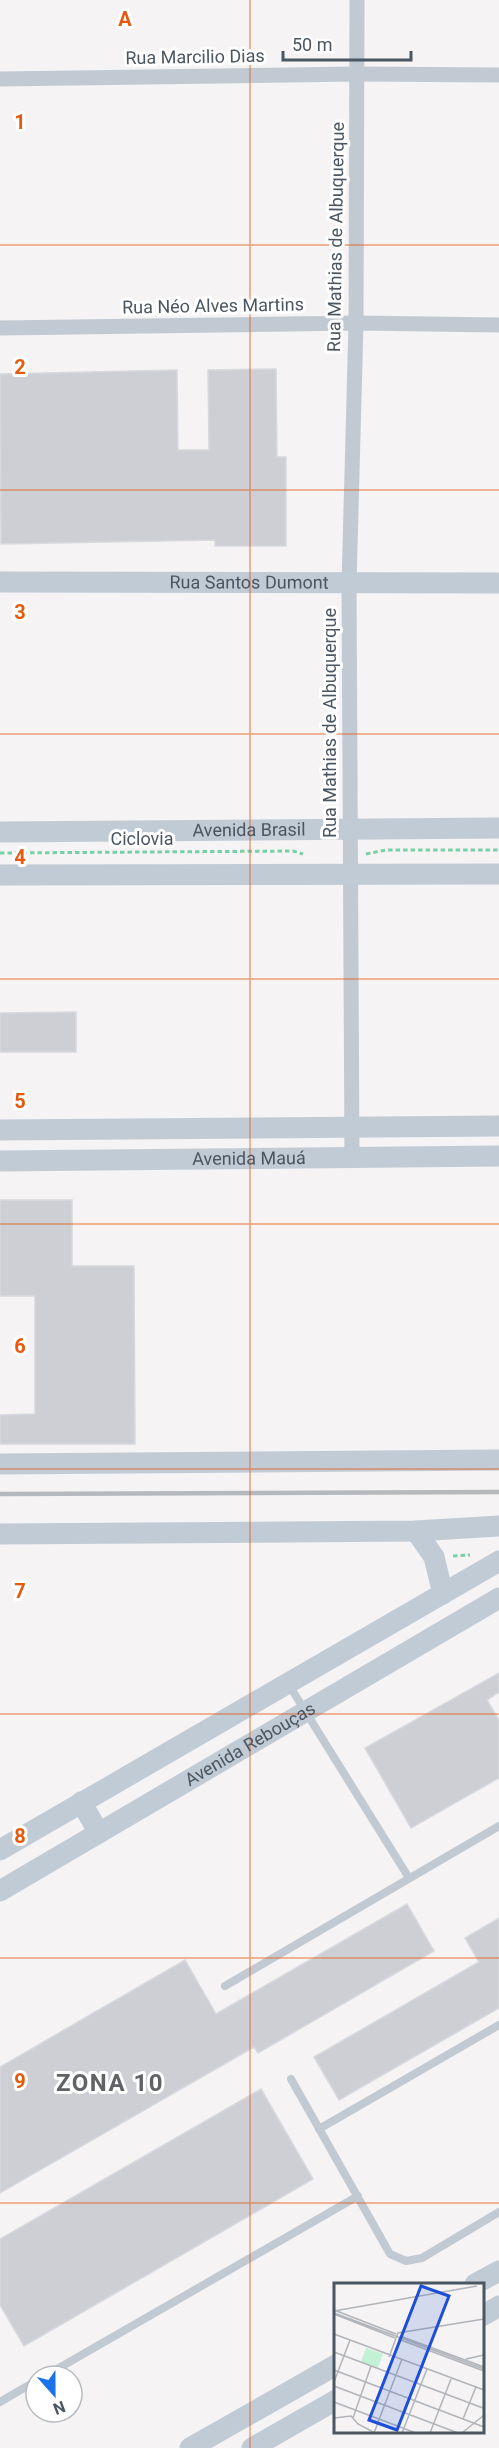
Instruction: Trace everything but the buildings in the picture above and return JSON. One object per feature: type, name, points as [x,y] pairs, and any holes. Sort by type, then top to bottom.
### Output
[{"type":"main road","name":"Rua Santos Dumont","points":[[0,582],[349,585],[499,583]]},
{"type":"main road","name":"Avenida Brasil","points":[[0,832],[499,828]]},
{"type":"main road","points":[[0,875],[350,866],[499,874]]},
{"type":"main road","name":"Avenida Mauá","points":[[0,1130],[499,1125]]},
{"type":"main road","name":"Avenida Mauá","points":[[0,1161],[499,1156]]},
{"type":"main road","points":[[0,1464],[499,1460]]},
{"type":"main road","points":[[0,1534],[417,1531],[499,1526]]},
{"type":"main road","points":[[417,1531],[434,1557],[443,1594]]},
{"type":"main road","name":"Avenida Rebouças","points":[[0,1850],[499,1561]]},
{"type":"main road","name":"Avenida Rebouças","points":[[0,1891],[499,1598]]},
{"type":"main road","points":[[81,1802],[99,1833]]},
{"type":"main road","points":[[477,2283],[499,2271]]},
{"type":"main road","points":[[190,2448],[334,2366]]},
{"type":"main road","points":[[252,2448],[334,2401]]},
{"type":"street","name":"Rua Mathias de Albuquerque","points":[[352,1158],[349,585],[356,323],[357,0]]},
{"type":"street","name":"Rua Marcilio Dias","points":[[0,79],[357,74],[499,75]]},
{"type":"street","name":"Rua Néo Alves Martins","points":[[0,328],[356,323],[499,325]]},
{"type":"lane","points":[[289,1683],[410,1878]]},
{"type":"lane","points":[[225,1986],[499,1826]]},
{"type":"lane","points":[[320,2129],[499,2025]]},
{"type":"lane","points":[[291,2079],[390,2254],[406,2261],[422,2258],[499,2212]]},
{"type":"lane","points":[[66,2364],[358,2196]]},
{"type":"lane","points":[[0,2402],[24,2388]]},
{"type":"path","points":[[350,866],[386,850],[499,850]]},
{"type":"path","name":"Ciclovia","points":[[0,853],[294,851],[313,857]]},
{"type":"railway","points":[[0,1494],[499,1492]]},
{"type":"district","name":"ZONA 10","points":[[110,2083]]}]
